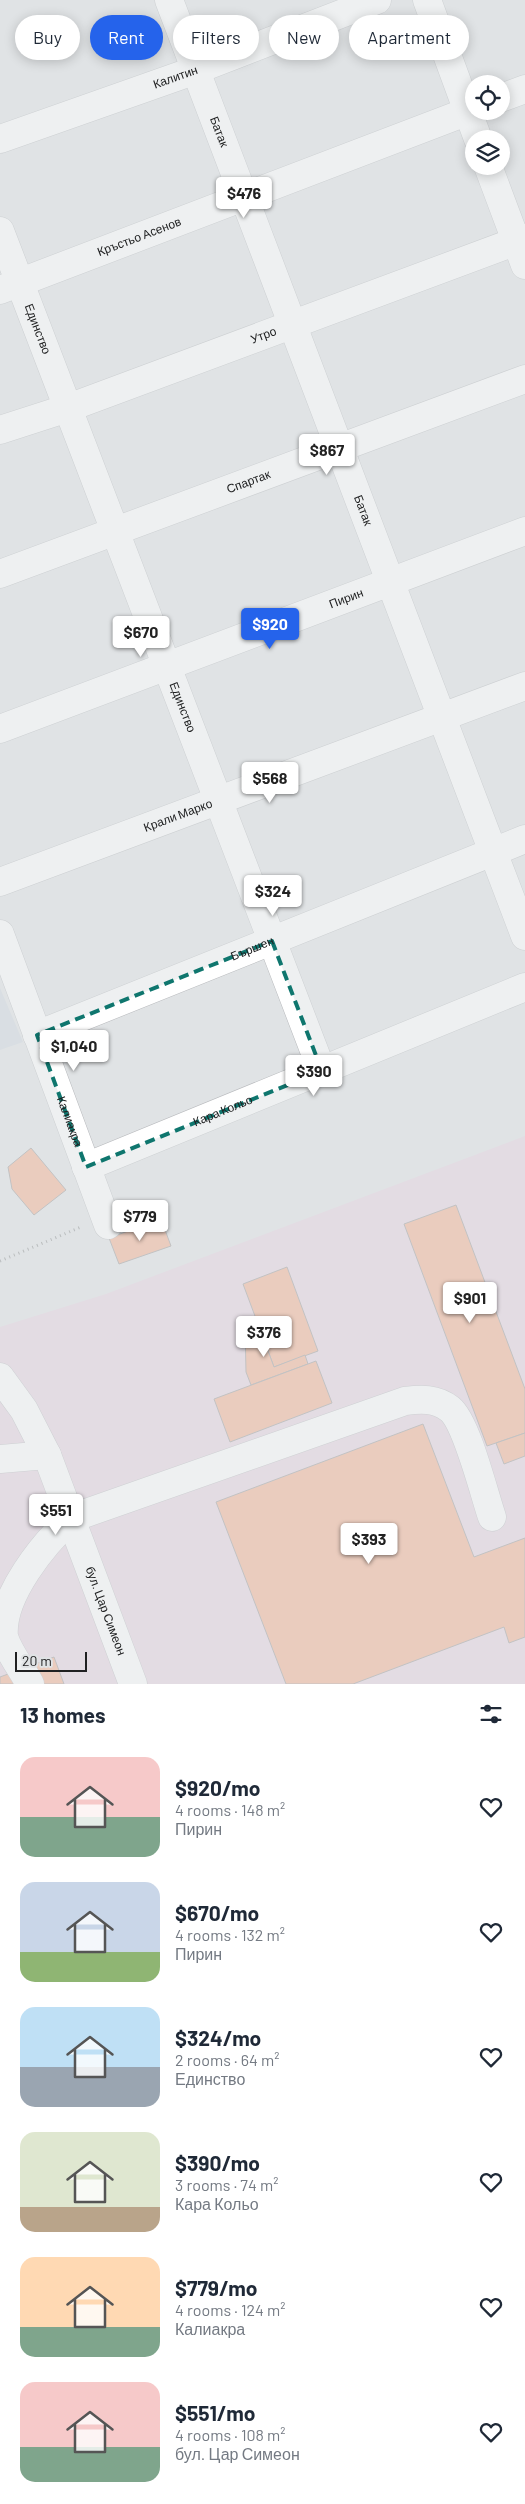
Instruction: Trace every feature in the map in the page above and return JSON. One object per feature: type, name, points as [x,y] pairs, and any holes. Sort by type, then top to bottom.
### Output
[{"type":"street","name":"Батак","points":[[169,0],[525,936]]},
{"type":"street","name":"Калитин","points":[[0,140],[196,70],[377,0]]},
{"type":"street","points":[[427,0],[465,95]]},
{"type":"street","points":[[510,95],[525,89]]},
{"type":"street","name":"Кръстьо Асенов","points":[[10,286],[465,112]]},
{"type":"street","points":[[492,175],[522,248]]},
{"type":"street","name":"Единство","points":[[0,231],[10,286],[68,408],[322,1070]]},
{"type":"street","name":"Утро","points":[[0,430],[68,408],[292,323],[522,248]]},
{"type":"street","name":"Спартак","points":[[0,574],[525,379]]},
{"type":"street","name":"Пирин","points":[[0,729],[525,531]]},
{"type":"street","name":"Крали Марко","points":[[0,882],[525,686]]},
{"type":"street","name":"Бършен","points":[[37,1035],[525,839]]},
{"type":"street","name":"Калиакра","points":[[0,934],[106,1221]]},
{"type":"street","name":"Кара Кольо","points":[[86,1167],[525,987]]},
{"type":"street","name":"бул. Цар Симеон","points":[[0,1377],[24,1410],[47,1455],[133,1684]]},
{"type":"street","points":[[30,1684],[4,1637],[2,1620],[4,1606],[12,1590],[45,1542],[72,1518],[405,1401],[421,1399],[436,1401],[451,1410],[461,1424],[492,1517]]},
{"type":"street","points":[[0,1459],[47,1455]]},
{"type":"path","points":[[0,1261],[106,1221]]},
{"type":"highlighted area","points":[[272,941],[322,1071],[86,1167],[37,1035]]},
{"type":"shaded area","points":[[0,988],[23,1042],[0,1050]]},
{"type":"shaded area","points":[[525,1136],[525,1684],[0,1684],[0,1327],[106,1294]]},
{"type":"building","points":[[31,1148],[66,1190],[34,1215],[12,1189],[8,1167]]},
{"type":"building","points":[[456,1205],[525,1389],[525,1433],[487,1446],[404,1224]]},
{"type":"building","points":[[161,1219],[171,1246],[119,1264],[109,1238]]},
{"type":"building","points":[[287,1267],[318,1351],[274,1367],[243,1284]]},
{"type":"building","points":[[257,1321],[274,1367],[305,1355],[308,1364],[251,1385],[246,1372],[245,1326]]},
{"type":"building","points":[[316,1361],[332,1403],[230,1442],[214,1399]]},
{"type":"building","points":[[423,1424],[474,1557],[525,1538],[525,1637],[509,1643],[504,1627],[353,1684],[286,1684],[216,1502]]},
{"type":"building","points":[[525,1433],[525,1456],[504,1464],[496,1443]]},
{"type":"building","points":[[54,1657],[64,1684],[0,1684],[0,1677]]}]
